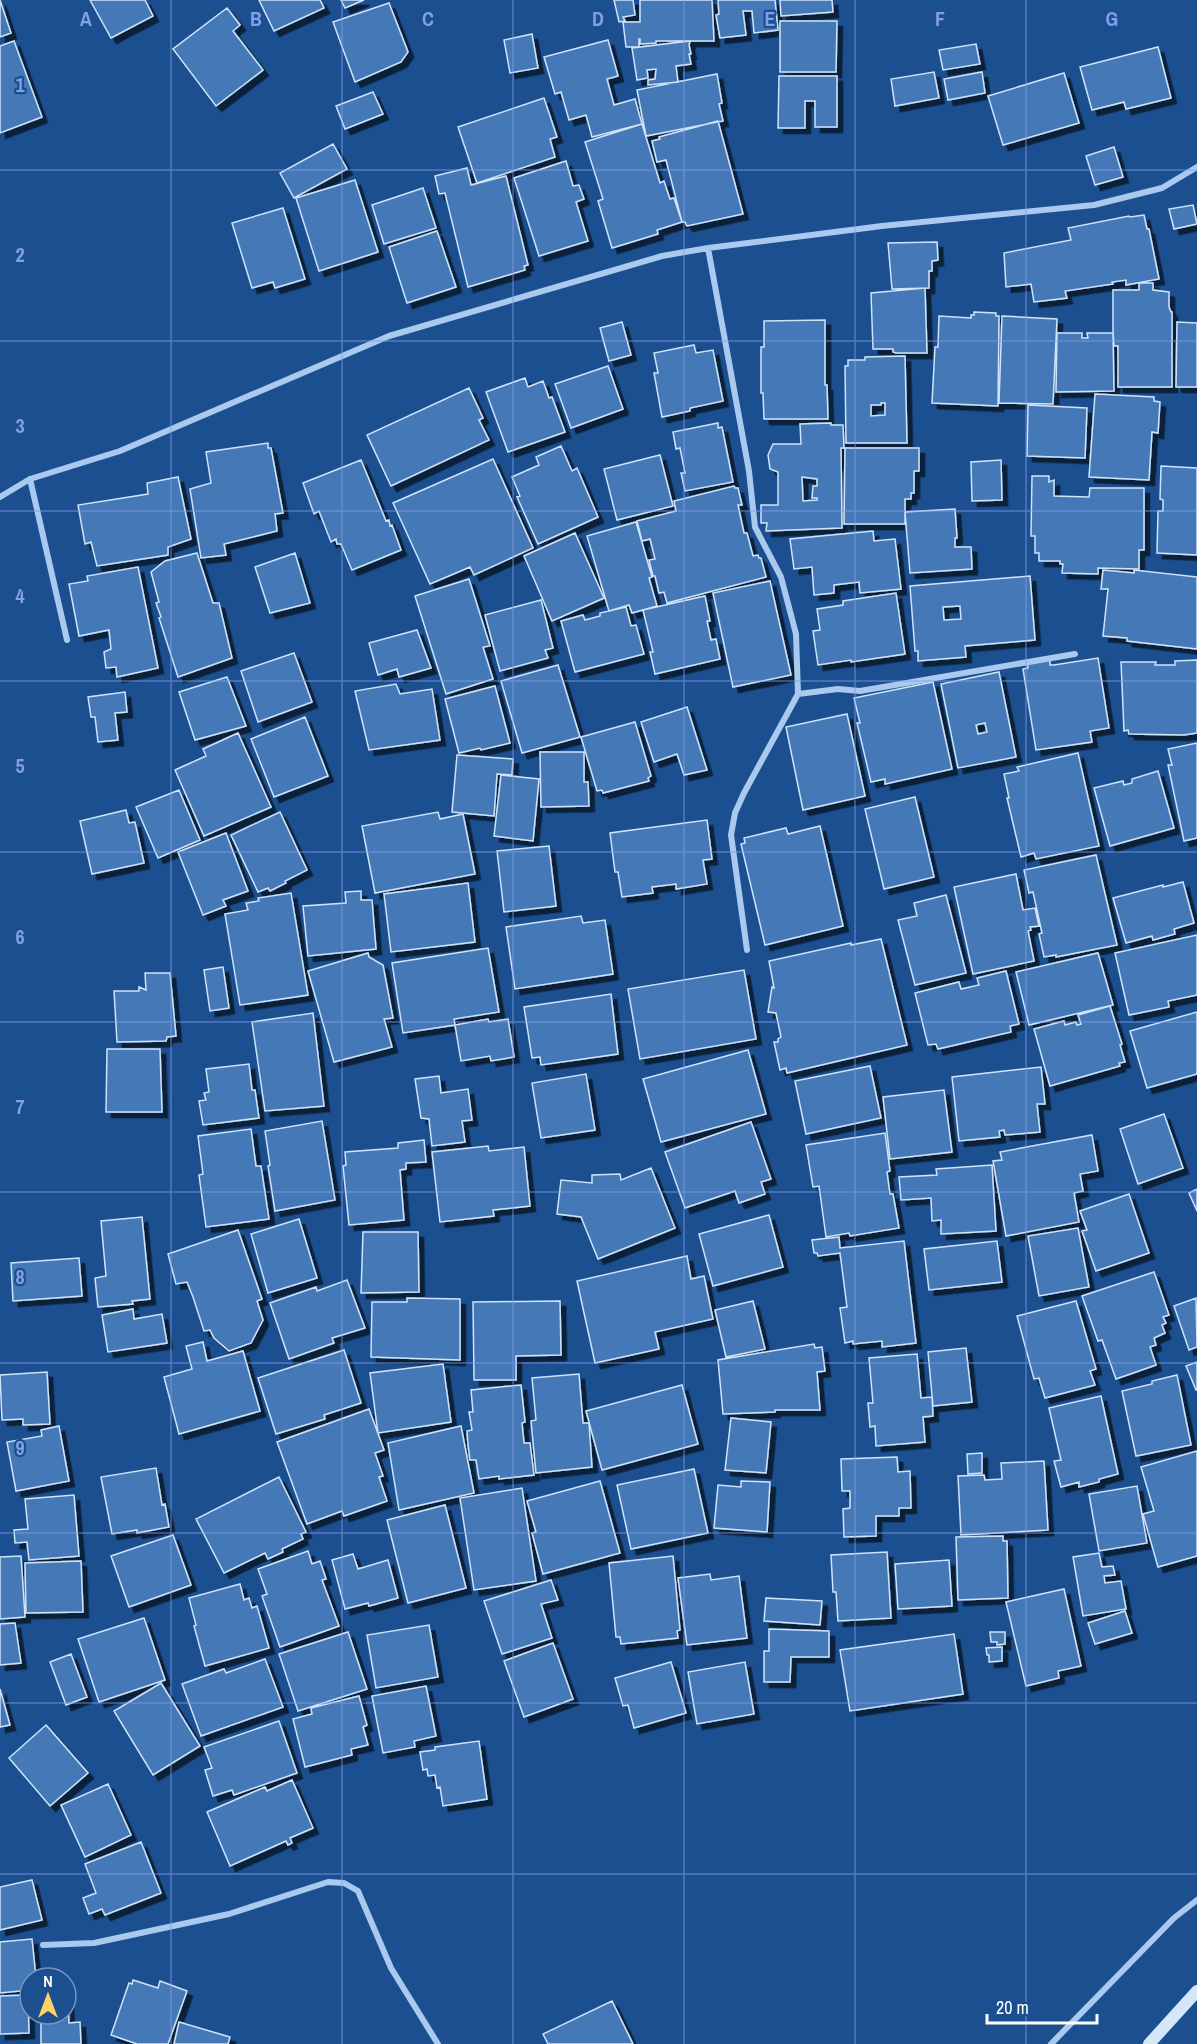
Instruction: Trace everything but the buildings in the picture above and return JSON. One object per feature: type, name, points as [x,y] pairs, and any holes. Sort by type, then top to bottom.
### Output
[{"type":"main road","points":[[1149,2044],[1197,1991]]},
{"type":"street","points":[[0,497],[30,479],[120,451],[389,336],[662,256],[882,226],[1094,205],[1162,188],[1197,167]]},
{"type":"street","points":[[708,248],[749,471],[755,527],[782,577],[796,633],[798,694],[735,813],[731,835],[747,950]]},
{"type":"street","points":[[30,479],[67,640]]},
{"type":"street","points":[[798,694],[838,689],[861,691],[1075,654]]},
{"type":"street","points":[[43,1945],[94,1943],[229,1914],[328,1882],[344,1883],[358,1891],[391,1968],[438,2044]]},
{"type":"street","points":[[1051,2044],[1174,1918],[1197,1900]]}]
